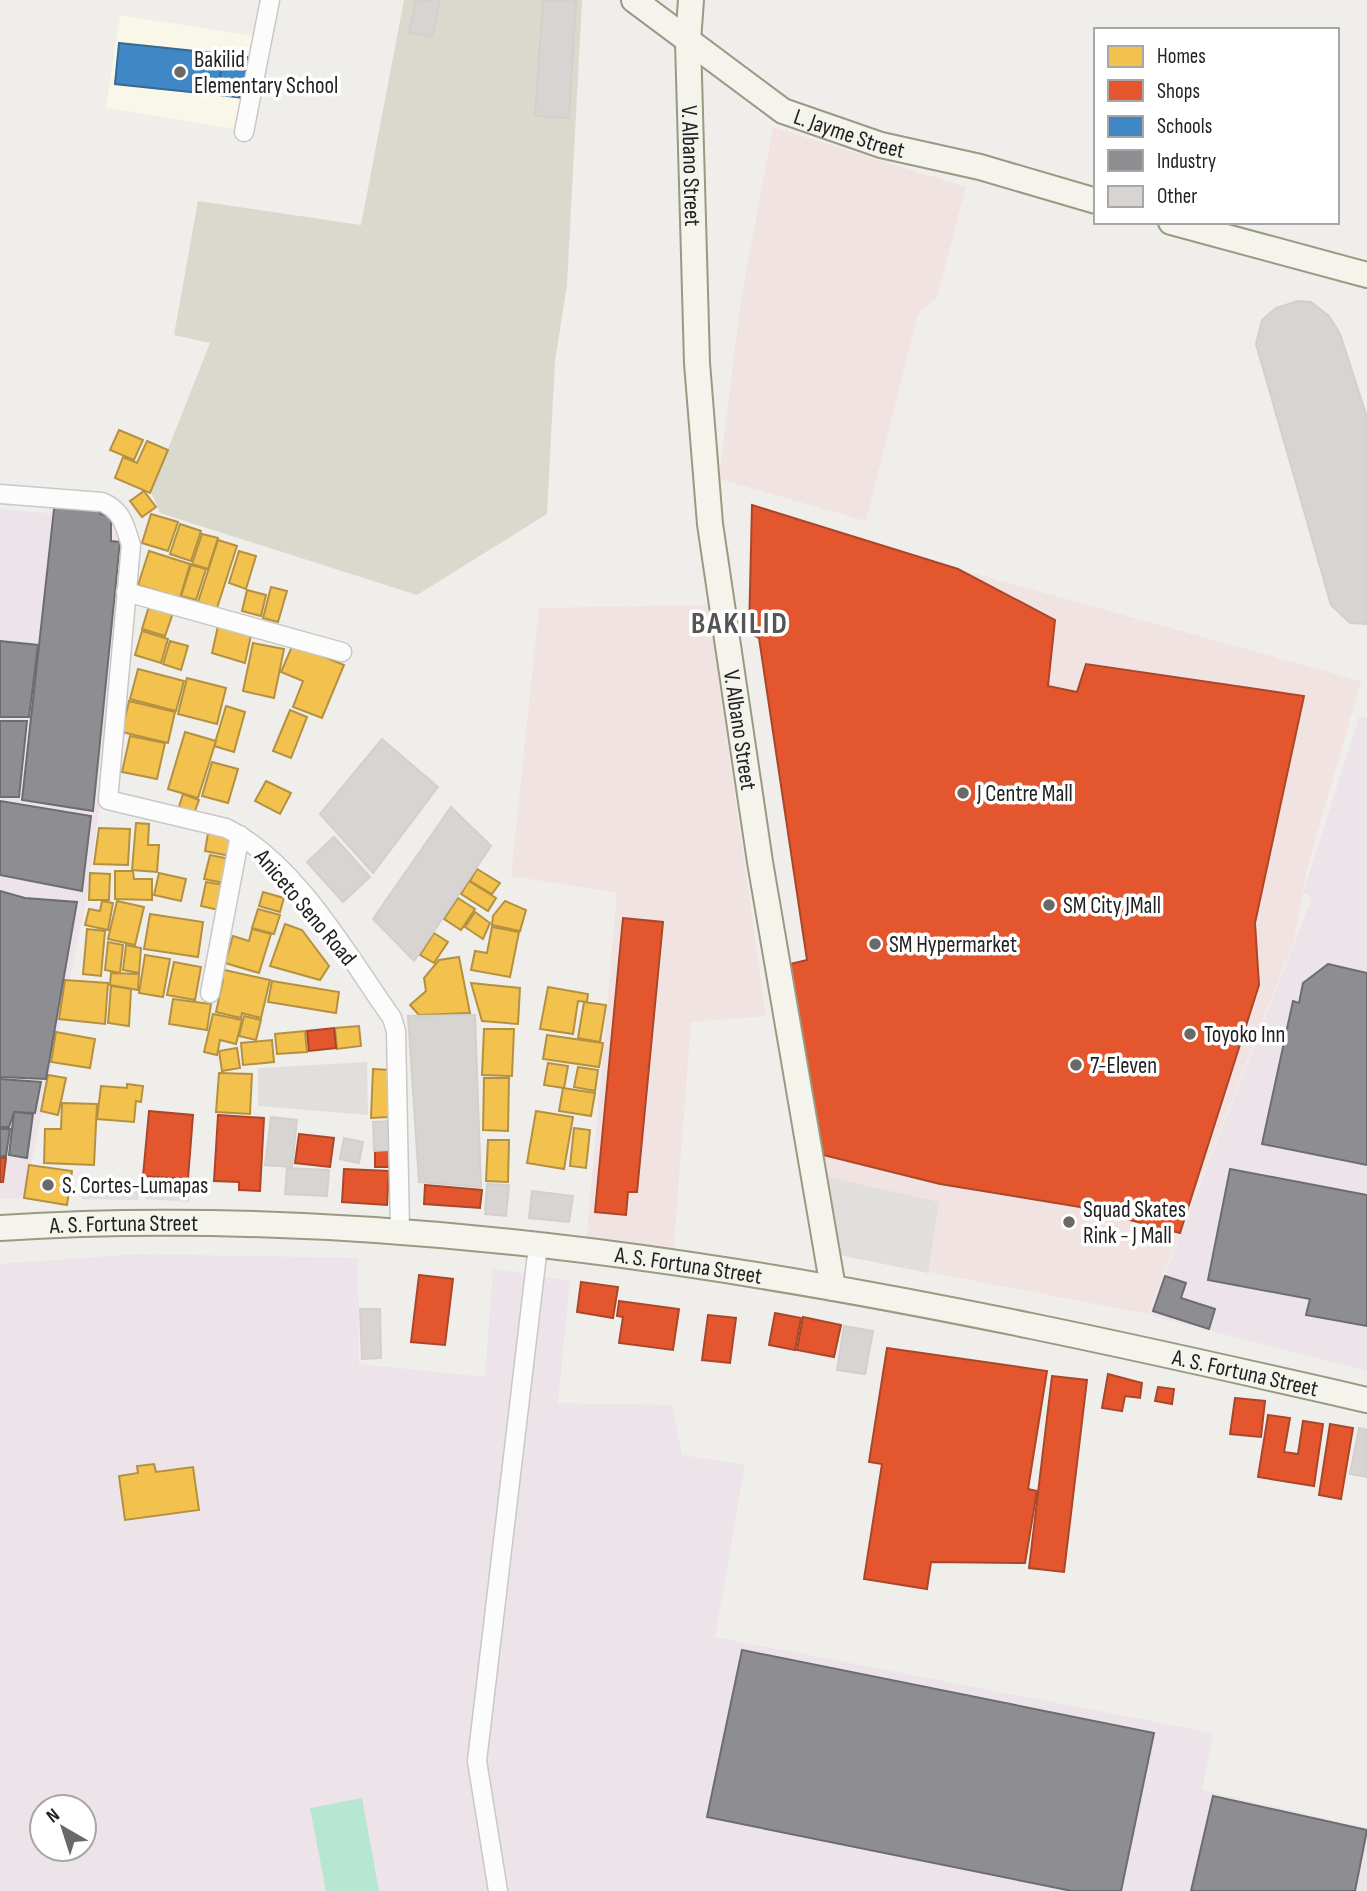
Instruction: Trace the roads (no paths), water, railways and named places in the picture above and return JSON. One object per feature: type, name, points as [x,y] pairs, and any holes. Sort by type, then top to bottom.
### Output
[{"type":"street","points":[[244,132],[270,0]]},
{"type":"street","name":"L. Jayme Street","points":[[634,0],[783,111],[881,145],[980,167],[1094,200]]},
{"type":"street","name":"V. Albano Street","points":[[691,0],[688,41],[697,363],[710,524],[760,862],[833,1288]]},
{"type":"street","points":[[1178,224],[1367,275]]},
{"type":"street","name":"Aniceto Seno Road","points":[[0,494],[102,502],[115,508],[124,522],[131,545],[108,800],[226,828],[240,835],[268,855],[338,937],[392,1018],[398,1069],[400,1231]]},
{"type":"street","points":[[126,592],[342,653]]},
{"type":"street","points":[[210,993],[240,835]]},
{"type":"street","name":"A. S. Fortuna Street","points":[[0,1228],[201,1222],[400,1231],[538,1246],[833,1288],[1111,1342],[1367,1400]]},
{"type":"street","points":[[498,1891],[477,1761],[538,1246]]},
{"type":"place","name":"Bakilid Elementary School","points":[[180,72]]},
{"type":"place","name":"J Centre Mall","points":[[963,793]]},
{"type":"place","name":"SM City JMall","points":[[1049,905]]},
{"type":"place","name":"SM Hypermarket","points":[[875,944]]},
{"type":"place","name":"Toyoko Inn","points":[[1190,1034]]},
{"type":"place","name":"7-Eleven","points":[[1076,1065]]},
{"type":"place","name":"S. Cortes-Lumapas","points":[[48,1185]]},
{"type":"place","name":"Squad Skates Rink - J Mall","points":[[1069,1222]]},
{"type":"district","name":"BAKILID","points":[[740,623]]}]
